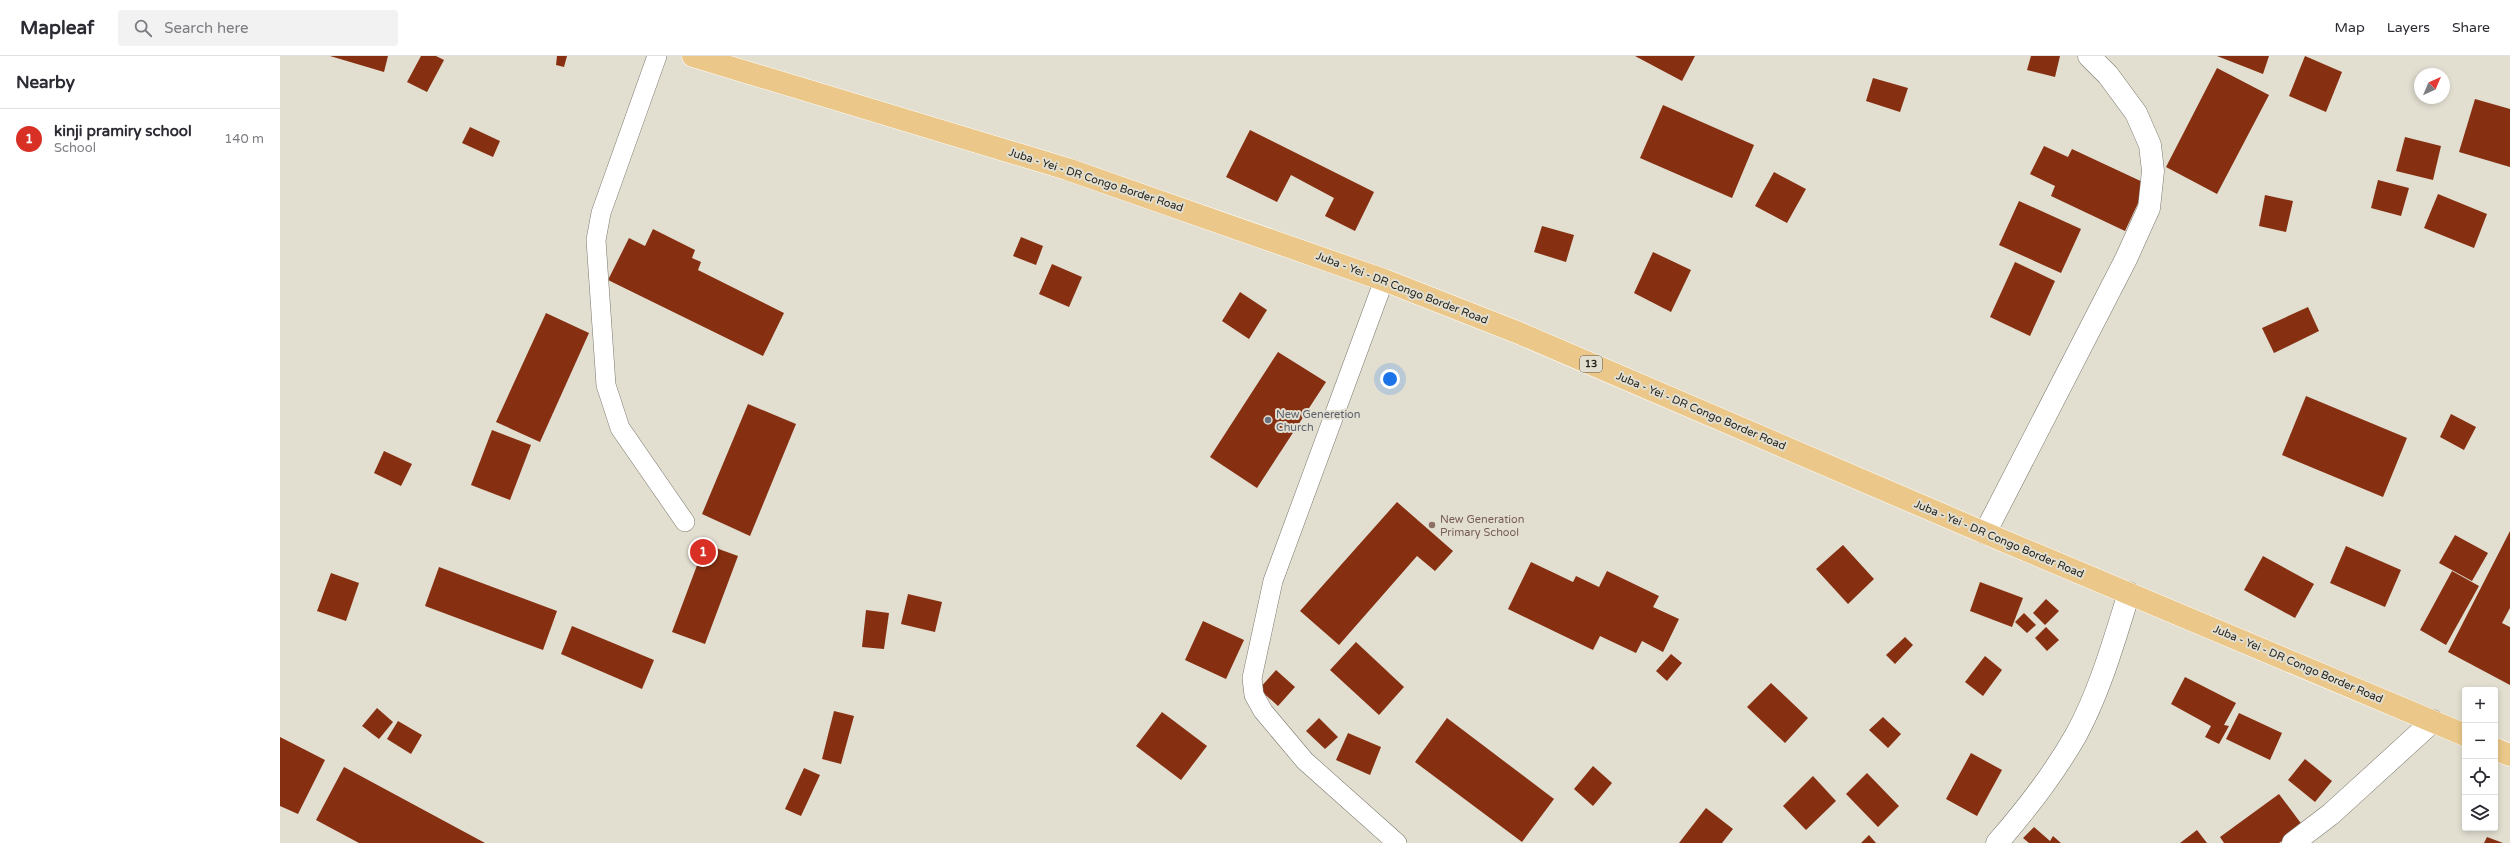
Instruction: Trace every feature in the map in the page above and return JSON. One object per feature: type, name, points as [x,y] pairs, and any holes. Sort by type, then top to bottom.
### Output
[{"type":"main road","name":"Juba - Yei - DR Congo Border Road","points":[[693,56],[1067,169],[1384,280],[1519,333],[1985,533],[2462,734]]},
{"type":"main road","points":[[2498,750],[2510,755]]},
{"type":"street","points":[[1985,533],[2126,259],[2149,208],[2153,171],[2150,145],[2136,113],[2108,75],[2089,56]]},
{"type":"street","points":[[1997,843],[2021,816],[2076,735],[2106,667],[2129,593]]},
{"type":"street","points":[[2293,843],[2331,814],[2433,721]]},
{"type":"lane","points":[[657,56],[601,213],[596,240],[606,385],[620,428],[685,522]]},
{"type":"lane","points":[[1384,280],[1273,581],[1252,678],[1254,695],[1263,711],[1305,761],[1397,843]]},
{"type":"building","points":[[330,56],[388,56],[384,72]]},
{"type":"building","points":[[421,56],[436,56],[444,60],[427,92],[407,82]]},
{"type":"building","points":[[557,56],[567,56],[564,67],[556,65]]},
{"type":"building","points":[[1635,56],[1695,56],[1682,81]]},
{"type":"building","points":[[2031,56],[2060,56],[2055,77],[2027,70]]},
{"type":"building","points":[[2217,56],[2269,56],[2263,74]]},
{"type":"building","points":[[2305,56],[2342,72],[2326,112],[2289,96]]},
{"type":"building","points":[[2217,68],[2269,95],[2217,194],[2166,167]]},
{"type":"building","points":[[1873,78],[1908,88],[1900,112],[1866,101]]},
{"type":"building","points":[[2475,99],[2510,109],[2510,167],[2459,152]]},
{"type":"building","points":[[1663,105],[1754,145],[1732,198],[1640,158]]},
{"type":"building","points":[[470,127],[500,141],[493,157],[462,143]]},
{"type":"building","points":[[1250,130],[1374,192],[1355,231],[1325,216],[1334,198],[1291,175],[1277,202],[1226,177]]},
{"type":"building","points":[[2405,137],[2441,146],[2433,180],[2396,171]]},
{"type":"building","points":[[2044,146],[2068,157],[2072,149],[2147,184],[2125,231],[2051,196],[2055,186],[2030,174]]},
{"type":"building","points":[[1774,172],[1806,189],[1787,223],[1755,206]]},
{"type":"building","points":[[2378,180],[2409,188],[2401,216],[2371,208]]},
{"type":"building","points":[[2438,194],[2487,214],[2474,248],[2424,228]]},
{"type":"building","points":[[2265,195],[2293,201],[2286,232],[2259,226]]},
{"type":"building","points":[[2019,201],[2081,229],[2061,273],[1999,245]]},
{"type":"building","points":[[1542,226],[1574,235],[1566,262],[1534,252]]},
{"type":"building","points":[[653,229],[695,250],[692,258],[701,262],[698,270],[784,313],[763,356],[608,280],[629,238],[645,246]]},
{"type":"building","points":[[1021,237],[1043,246],[1036,265],[1013,256]]},
{"type":"building","points":[[1653,252],[1691,270],[1671,312],[1634,293]]},
{"type":"building","points":[[2015,262],[2055,281],[2030,336],[1990,317]]},
{"type":"building","points":[[1052,264],[1082,277],[1069,307],[1039,294]]},
{"type":"building","points":[[1240,292],[1267,310],[1249,339],[1222,321]]},
{"type":"building","points":[[2308,307],[2319,331],[2274,353],[2262,328]]},
{"type":"building","points":[[546,313],[589,333],[540,442],[496,422]]},
{"type":"building","name":"New Generetion Church","points":[[1278,352],[1326,382],[1257,488],[1210,457]]},
{"type":"building","points":[[2306,396],[2407,438],[2383,497],[2282,455]]},
{"type":"building","points":[[748,404],[796,424],[750,536],[702,514]]},
{"type":"building","points":[[2451,414],[2476,427],[2464,450],[2440,437]]},
{"type":"building","points":[[492,430],[531,445],[510,500],[471,485]]},
{"type":"building","points":[[384,451],[412,464],[401,486],[374,473]]},
{"type":"building","points":[[1397,502],[1453,551],[1435,571],[1417,556],[1339,645],[1300,611]]},
{"type":"building","points":[[2510,531],[2510,608],[2502,623],[2510,627],[2510,685],[2448,652]]},
{"type":"building","points":[[2455,535],[2488,553],[2472,581],[2439,563]]},
{"type":"building","points":[[705,544],[738,556],[705,644],[672,632]]},
{"type":"building","points":[[1843,545],[1874,579],[1848,604],[1816,569]]},
{"type":"building","points":[[2346,546],[2401,570],[2385,607],[2330,583]]},
{"type":"building","points":[[2263,556],[2314,584],[2295,618],[2244,590]]},
{"type":"building","points":[[1531,562],[1573,582],[1576,576],[1599,587],[1607,571],[1659,596],[1653,607],[1679,619],[1663,652],[1642,641],[1636,653],[1600,636],[1593,650],[1508,609]]},
{"type":"building","points":[[439,567],[557,611],[543,650],[425,606]]},
{"type":"building","points":[[2452,571],[2479,586],[2446,645],[2420,630]]},
{"type":"building","points":[[331,573],[359,583],[346,621],[317,611]]},
{"type":"building","points":[[1980,582],[2023,598],[2012,627],[1970,611]]},
{"type":"building","points":[[908,594],[942,602],[935,632],[901,624]]},
{"type":"building","points":[[2046,599],[2059,611],[2045,625],[2033,613]]},
{"type":"building","points":[[866,610],[889,613],[884,649],[862,647]]},
{"type":"building","points":[[2024,613],[2036,625],[2027,633],[2015,622]]},
{"type":"building","points":[[1203,621],[1244,640],[1226,679],[1185,660]]},
{"type":"building","points":[[572,626],[654,660],[642,689],[561,654]]},
{"type":"building","points":[[2046,627],[2059,640],[2047,651],[2035,638]]},
{"type":"building","points":[[1905,637],[1913,645],[1895,664],[1886,655]]},
{"type":"building","points":[[1356,642],[1404,687],[1379,715],[1330,670]]},
{"type":"building","points":[[1671,654],[1682,663],[1667,681],[1656,671]]},
{"type":"building","points":[[1985,656],[2002,670],[1983,696],[1965,682]]},
{"type":"building","points":[[1276,670],[1295,687],[1278,706],[1259,689]]},
{"type":"building","points":[[2185,677],[2236,703],[2224,725],[2229,726],[2219,744],[2205,737],[2211,726],[2171,704]]},
{"type":"building","points":[[1771,683],[1808,718],[1785,743],[1747,707]]},
{"type":"building","points":[[377,708],[393,722],[379,739],[362,726]]},
{"type":"building","points":[[834,711],[854,716],[841,764],[822,759]]},
{"type":"building","points":[[1162,712],[1207,746],[1181,780],[1136,746]]},
{"type":"building","points":[[2239,713],[2282,733],[2270,760],[2226,739]]},
{"type":"building","points":[[1883,717],[1901,734],[1888,748],[1869,730]]},
{"type":"building","points":[[1319,718],[1338,737],[1325,749],[1306,731]]},
{"type":"building","points":[[1447,718],[1554,799],[1522,842],[1415,762]]},
{"type":"building","points":[[398,721],[422,735],[411,754],[387,739]]},
{"type":"building","points":[[1348,733],[1381,747],[1370,775],[1336,760]]},
{"type":"building","points":[[280,737],[325,760],[298,814],[280,806]]},
{"type":"building","points":[[1971,753],[2002,770],[1977,816],[1946,799]]},
{"type":"building","points":[[2305,759],[2332,781],[2315,802],[2288,780]]},
{"type":"building","points":[[1593,766],[1612,783],[1593,806],[1574,789]]},
{"type":"building","points":[[344,767],[485,843],[359,843],[316,820]]},
{"type":"building","points":[[804,768],[820,775],[801,816],[785,809]]},
{"type":"building","points":[[1867,773],[1899,806],[1878,827],[1846,794]]},
{"type":"building","points":[[1813,776],[1836,801],[1806,830],[1783,806]]},
{"type":"building","points":[[2279,794],[2303,826],[2279,843],[2224,843],[2220,837]]},
{"type":"building","points":[[1706,808],[1733,829],[1722,843],[1679,843]]},
{"type":"building","points":[[2034,827],[2050,841],[2053,836],[2061,843],[2029,843],[2023,838]]},
{"type":"building","points":[[2197,830],[2207,843],[2180,843]]},
{"type":"building","points":[[1869,835],[1876,843],[1861,843]]},
{"type":"building","points":[[2487,837],[2503,843],[2484,843]]},
{"type":"place","name":"New Generetion Church","points":[[1268,420]]},
{"type":"place","name":"New Generation Primary School","points":[[1432,525]]},
{"type":"place","name":"kinji pramiry school","points":[[703,552]]}]
